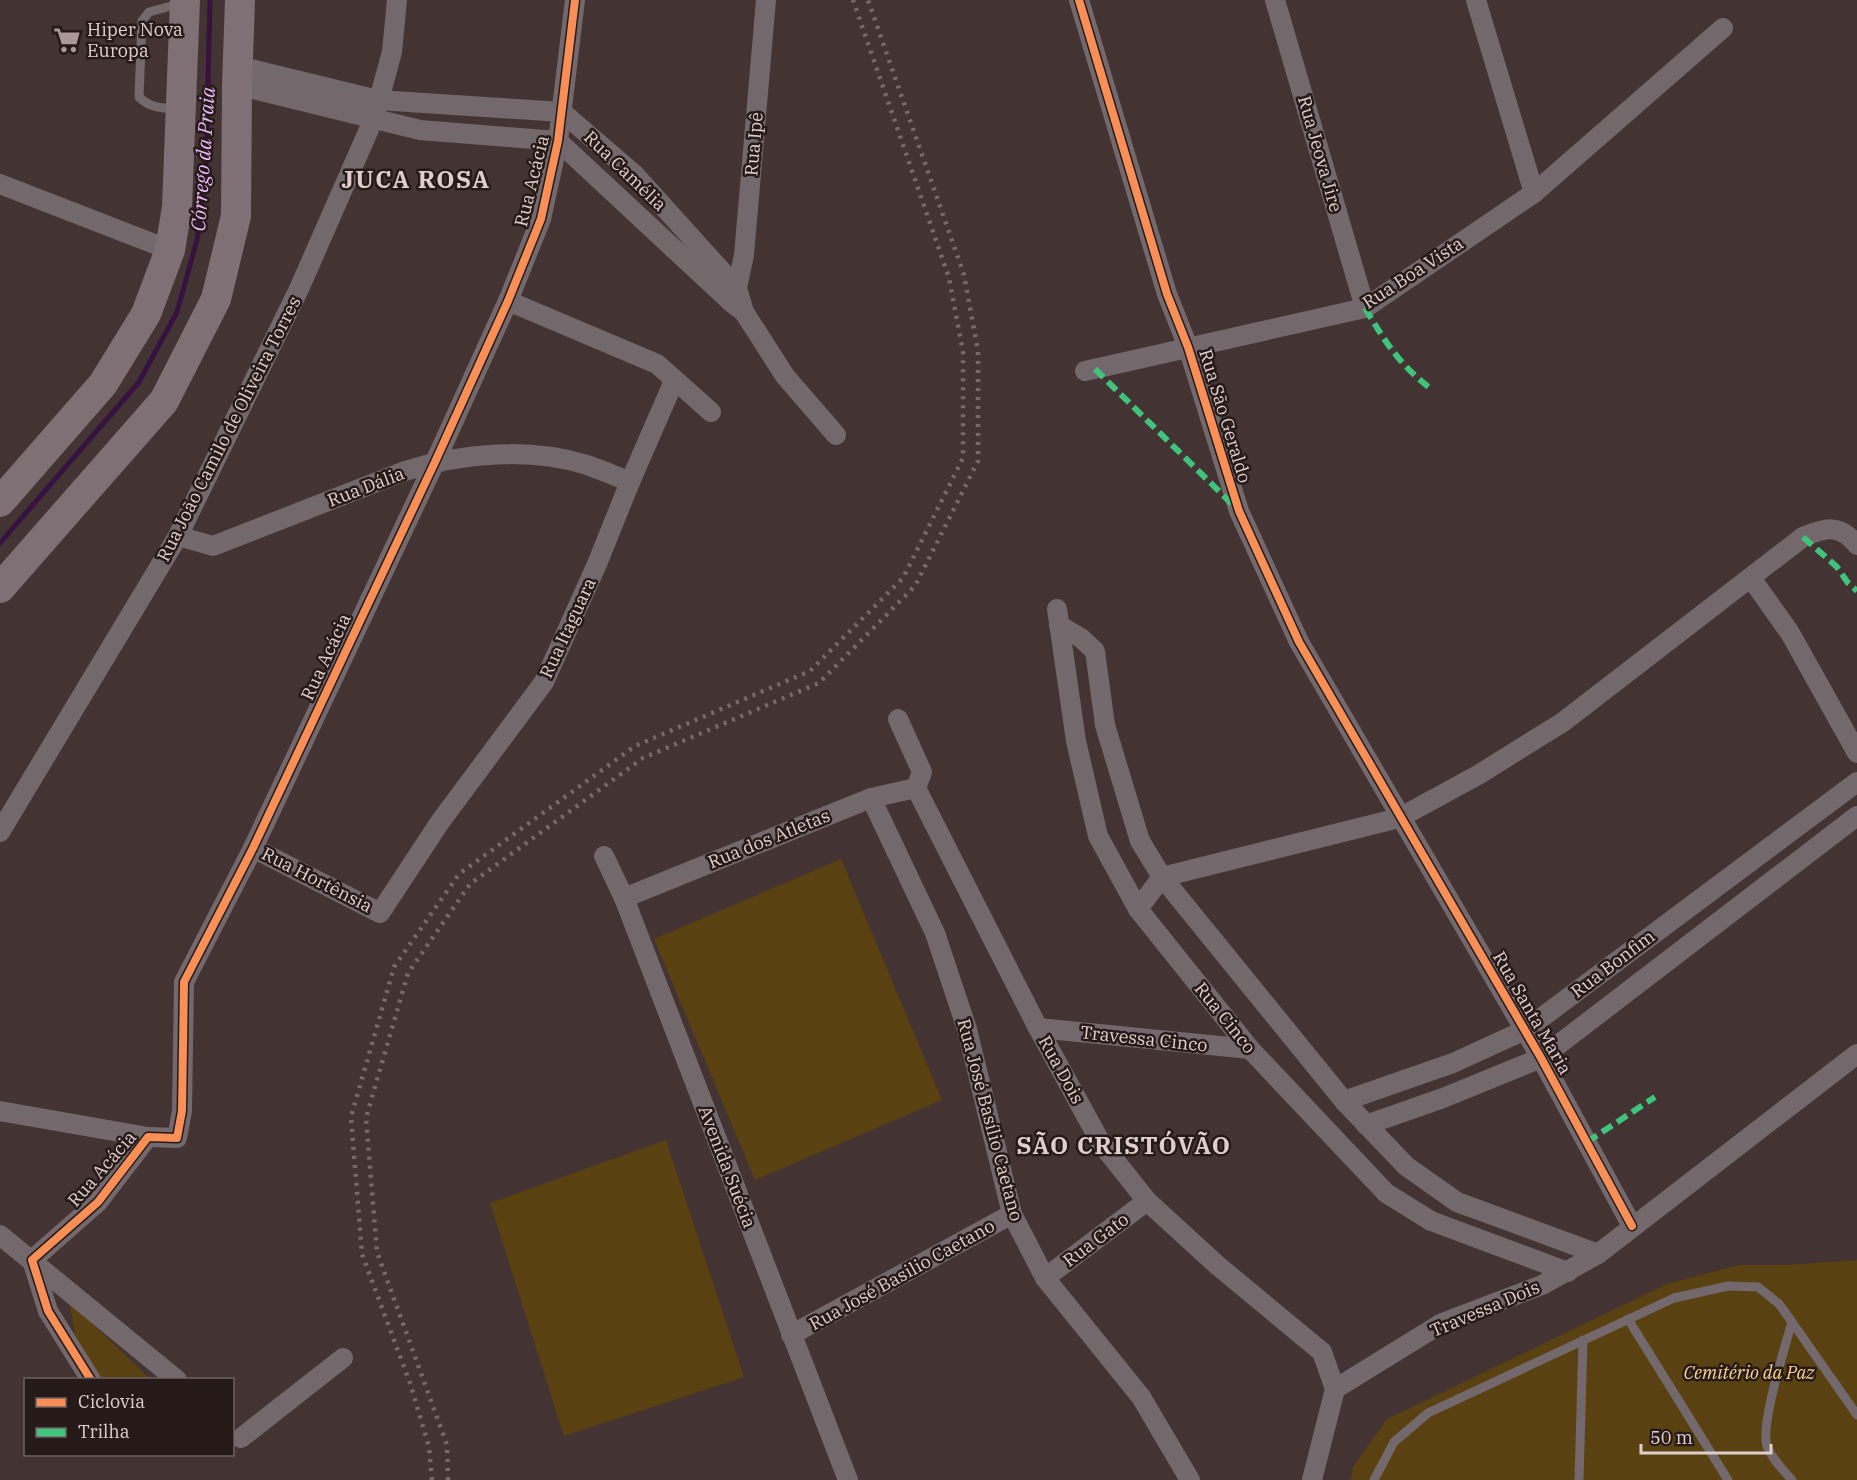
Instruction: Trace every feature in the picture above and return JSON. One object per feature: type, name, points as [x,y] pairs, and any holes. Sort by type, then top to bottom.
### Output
[{"type":"main road","points":[[0,588],[164,401],[216,299],[236,216],[240,0]]},
{"type":"main road","points":[[0,502],[103,384],[146,315],[170,250],[177,207],[184,1]]},
{"type":"street","name":"Rua João Camilo de Oliveira Torres","points":[[0,832],[178,536],[299,289],[376,109],[392,52],[397,0]]},
{"type":"street","name":"Rua Acácia","points":[[32,1260],[98,1202],[148,1137],[177,1138],[182,1111],[184,982],[253,848],[435,462],[508,301],[541,219],[558,141],[575,0]]},
{"type":"street","name":"Rua Ipê","points":[[737,301],[744,255],[766,0]]},
{"type":"street","name":"Rua São Geraldo","points":[[1080,0],[1164,283],[1188,347],[1239,511],[1299,642],[1399,818]]},
{"type":"street","name":"Rua Jeova Jire","points":[[1275,0],[1365,308]]},
{"type":"street","points":[[1476,0],[1534,193]]},
{"type":"street","name":"Rua Boa Vista","points":[[1085,371],[1365,308],[1534,193],[1723,28]]},
{"type":"street","points":[[237,75],[376,109],[562,112]]},
{"type":"street","name":"Rua Camélia","points":[[376,109],[420,130],[558,141],[737,301]]},
{"type":"street","name":"Rua Camélia","points":[[562,112],[634,174],[737,301]]},
{"type":"street","points":[[0,184],[170,250]]},
{"type":"street","points":[[508,301],[657,364],[711,412]]},
{"type":"street","points":[[737,301],[785,376],[836,435]]},
{"type":"street","name":"Rua Itaguara","points":[[380,913],[441,822],[544,682],[597,564],[674,381]]},
{"type":"street","name":"Rua Dália","points":[[178,536],[213,546],[405,471],[435,462],[525,454],[585,465],[630,482]]},
{"type":"street","points":[[1138,909],[1162,877],[1399,818],[1478,775],[1563,722],[1803,537],[1822,528],[1837,530],[1850,536],[1857,545]]},
{"type":"street","points":[[1751,578],[1790,633],[1857,753]]},
{"type":"street","name":"Rua Cinco","points":[[1568,1272],[1431,1221],[1386,1193],[1250,1049],[1138,909],[1098,836],[1076,741],[1058,617],[1095,651],[1105,725],[1140,841],[1162,877],[1344,1101],[1406,1166],[1457,1202],[1598,1254]]},
{"type":"street","name":"Rua Dois","points":[[898,719],[922,772],[916,788],[1038,1028],[1101,1143],[1147,1201],[1217,1264],[1322,1352],[1335,1389]]},
{"type":"street","name":"Rua Bonfim","points":[[1344,1101],[1452,1063],[1525,1030],[1857,782]]},
{"type":"street","name":"Rua dos Atletas","points":[[624,898],[871,798],[916,788]]},
{"type":"street","name":"Rua José Basílio Caetano","points":[[871,798],[935,933],[967,1029],[1012,1214],[1045,1278],[1141,1397],[1190,1480]]},
{"type":"street","name":"Rua Bonfim","points":[[1366,1125],[1443,1098],[1540,1058],[1857,816]]},
{"type":"street","name":"Rua Santa Maria","points":[[1399,818],[1452,903],[1525,1030],[1632,1226]]},
{"type":"street","name":"Rua Hortênsia","points":[[253,848],[380,913]]},
{"type":"street","name":"Avenida Suécia","points":[[604,856],[624,898],[848,1480]]},
{"type":"street","name":"Travessa Cinco","points":[[1038,1028],[1250,1049]]},
{"type":"street","name":"Travessa Dois","points":[[1335,1389],[1442,1323],[1542,1285],[1598,1254],[1857,1054]]},
{"type":"street","points":[[0,1111],[148,1137]]},
{"type":"street","name":"Rua Gato","points":[[1045,1278],[1147,1201]]},
{"type":"street","name":"Rua José Basilio Caetano","points":[[791,1335],[1012,1214]]},
{"type":"street","points":[[0,1235],[175,1378]]},
{"type":"street","points":[[32,1260],[48,1311],[90,1378]]},
{"type":"street","points":[[235,1435],[343,1358]]},
{"type":"street","points":[[1312,1480],[1335,1389]]},
{"type":"lane","points":[[180,109],[152,106],[144,103],[139,97],[142,21],[149,12],[184,1]]},
{"type":"lane","points":[[1374,1480],[1394,1442],[1428,1413],[1674,1299],[1728,1286],[1758,1287],[1779,1304],[1857,1415]]},
{"type":"lane","points":[[1628,1319],[1728,1480]]},
{"type":"lane","points":[[1792,1322],[1766,1425],[1767,1444],[1777,1464],[1792,1480]]},
{"type":"lane","points":[[1579,1480],[1583,1340]]},
{"type":"green space","points":[[841,859],[942,1100],[755,1180],[654,939]]},
{"type":"green space","points":[[666,1140],[744,1377],[564,1436],[490,1203]]},
{"type":"green space","name":"Cemitério da Paz","points":[[1857,1260],[1857,1480],[1351,1480],[1353,1467],[1387,1419],[1667,1284],[1739,1265],[1787,1265]]},
{"type":"green space","points":[[69,1301],[149,1378],[99,1378],[78,1349]]},
{"type":"waterway","name":"Córrego da Praia","points":[[0,543],[139,382],[177,312],[197,240],[206,170],[210,0]]},
{"type":"railway","points":[[432,1480],[429,1447],[410,1383],[362,1254],[351,1117],[394,967],[459,874],[635,746],[810,671],[903,578],[963,458],[963,352],[949,278],[853,0]]},
{"type":"railway","points":[[448,1480],[447,1445],[377,1252],[366,1118],[408,973],[470,884],[643,758],[819,683],[915,586],[978,461],[978,351],[964,275],[868,0]]},
{"type":"marked path","points":[[1365,308],[1394,352],[1431,389]]},
{"type":"marked path","points":[[1095,369],[1234,506]]},
{"type":"marked path","points":[[1803,537],[1837,567],[1857,591]]},
{"type":"marked path","points":[[1587,1142],[1655,1097]]},
{"type":"cycle path","points":[[90,1378],[48,1311],[32,1260],[98,1202],[148,1137],[177,1138],[182,1111],[184,982],[253,848],[435,462],[508,301],[541,219],[558,141],[575,0]]},
{"type":"cycle path","points":[[1079,0],[1167,294],[1188,347],[1239,511],[1299,642],[1541,1058],[1632,1226]]},
{"type":"place","name":"Hiper Nova Europa","points":[[67,40]]},
{"type":"district","name":"JUCA ROSA","points":[[416,180]]},
{"type":"district","name":"SÃO CRISTÓVÃO","points":[[1124,1146]]}]
